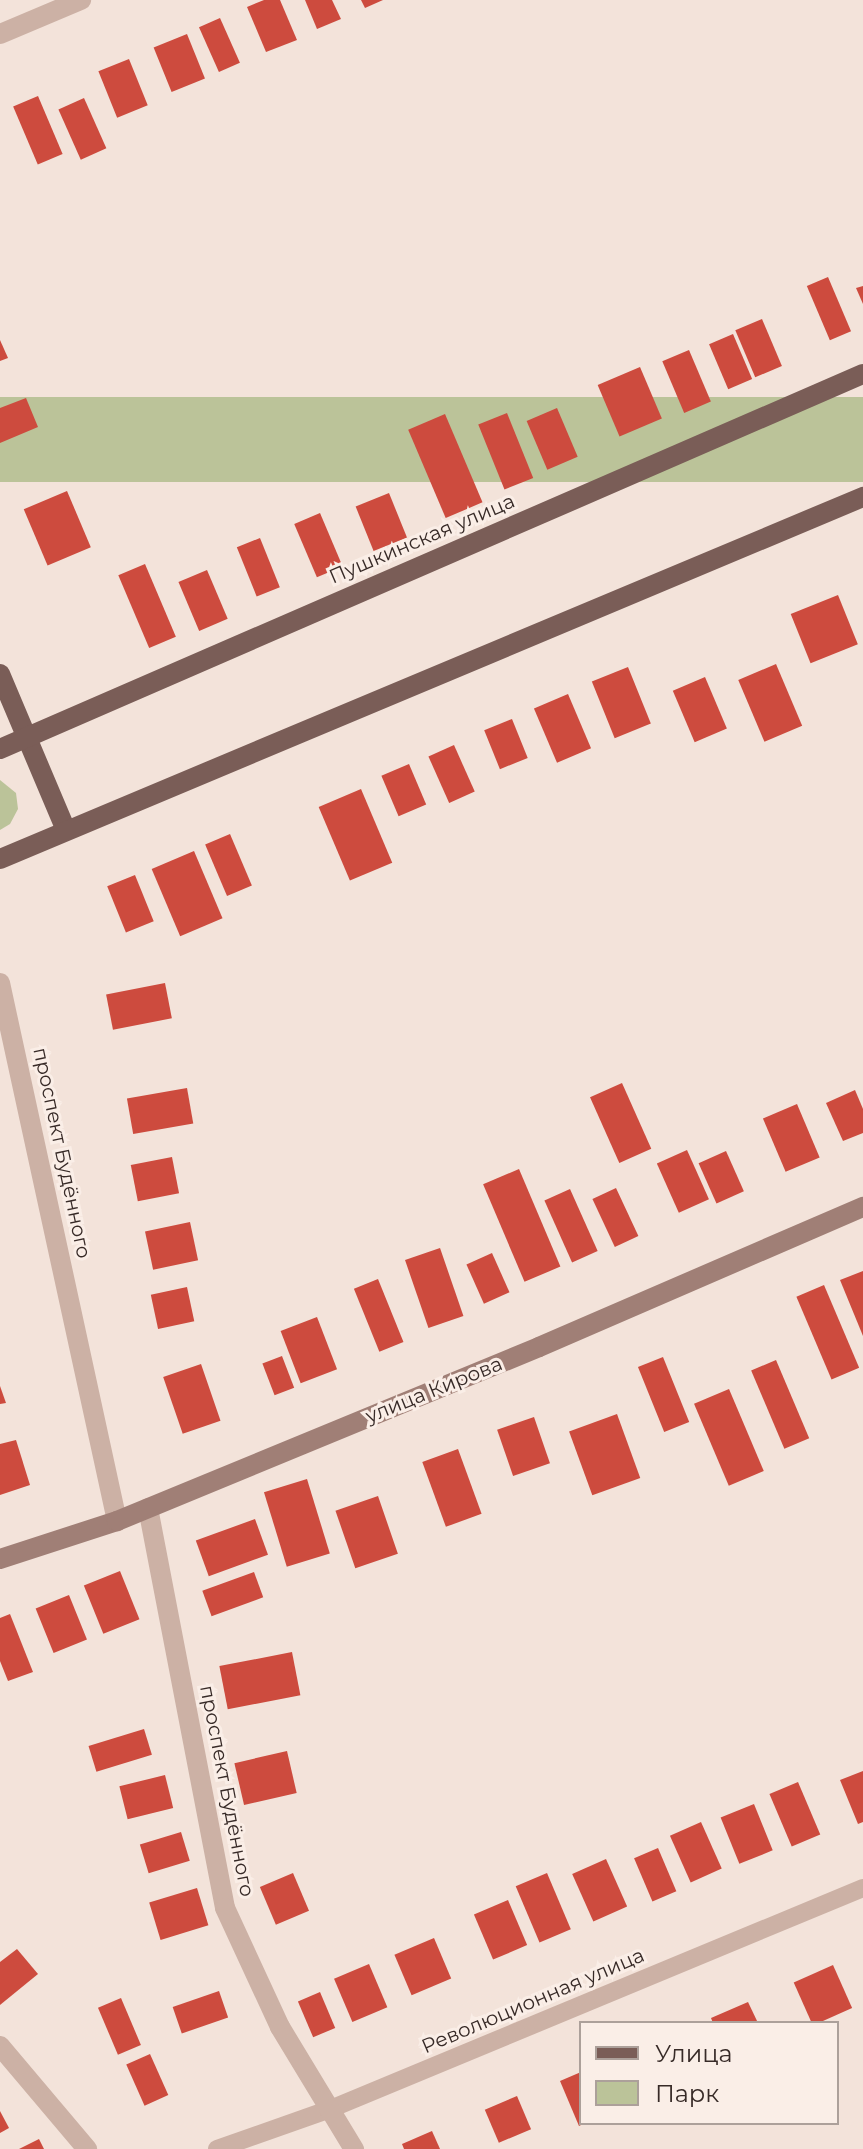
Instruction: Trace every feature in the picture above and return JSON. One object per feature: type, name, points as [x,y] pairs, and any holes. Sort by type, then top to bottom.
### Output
[{"type":"main road","name":"Пушкинская улица","points":[[0,749],[863,374]]},
{"type":"main road","points":[[0,859],[863,497]]},
{"type":"main road","points":[[0,674],[29,736],[66,830]]},
{"type":"street","points":[[0,34],[81,0]]},
{"type":"street","name":"проспект Будённого","points":[[0,983],[117,1521]]},
{"type":"street","name":"улица Кирова","points":[[0,1559],[117,1521],[539,1347],[863,1207]]},
{"type":"street","name":"проспект Будённого","points":[[148,1508],[225,1908],[280,2027],[354,2149]]},
{"type":"street","points":[[0,2046],[87,2149]]},
{"type":"lane","name":"Революционная улица","points":[[217,2149],[328,2110],[863,1888]]},
{"type":"green space","points":[[0,397],[863,397],[863,482],[0,482]]},
{"type":"green space","points":[[0,780],[16,793],[18,809],[10,824],[0,830]]},
{"type":"building","points":[[264,0],[280,0],[297,40],[266,52],[247,7]]},
{"type":"building","points":[[305,0],[332,0],[341,19],[317,29]]},
{"type":"building","points":[[361,0],[383,0],[365,8]]},
{"type":"building","points":[[220,18],[240,63],[219,72],[199,27]]},
{"type":"building","points":[[187,34],[205,79],[172,92],[154,47]]},
{"type":"building","points":[[129,59],[148,105],[117,118],[98,71]]},
{"type":"building","points":[[38,96],[63,154],[38,165],[13,107]]},
{"type":"building","points":[[84,98],[106,148],[81,160],[58,109]]},
{"type":"building","points":[[828,277],[851,331],[830,340],[807,286]]},
{"type":"building","points":[[863,286],[863,304],[856,288]]},
{"type":"building","points":[[762,319],[782,366],[755,377],[735,330]]},
{"type":"building","points":[[733,334],[752,379],[728,389],[709,344]]},
{"type":"building","points":[[0,340],[8,358],[0,361]]},
{"type":"building","points":[[689,350],[711,402],[684,413],[662,361]]},
{"type":"building","points":[[640,367],[662,419],[620,437],[598,385]]},
{"type":"building","points":[[26,398],[38,427],[0,443],[0,408]]},
{"type":"building","points":[[557,408],[578,457],[547,470],[527,421]]},
{"type":"building","points":[[507,413],[533,478],[504,490],[478,425]]},
{"type":"building","points":[[445,414],[483,502],[446,518],[408,430]]},
{"type":"building","points":[[67,491],[91,547],[48,566],[24,509]]},
{"type":"building","points":[[389,493],[407,538],[374,551],[356,506]]},
{"type":"building","points":[[320,513],[343,566],[317,577],[294,524]]},
{"type":"building","points":[[260,538],[280,587],[257,597],[237,547]]},
{"type":"building","points":[[145,564],[176,637],[149,648],[118,575]]},
{"type":"building","points":[[207,570],[228,619],[199,631],[178,582]]},
{"type":"building","points":[[838,595],[858,644],[811,663],[791,614]]},
{"type":"building","points":[[776,664],[802,726],[764,742],[738,680]]},
{"type":"building","points":[[628,667],[651,724],[615,738],[592,682]]},
{"type":"building","points":[[705,677],[727,729],[695,742],[673,691]]},
{"type":"building","points":[[568,694],[591,748],[557,763],[534,708]]},
{"type":"building","points":[[512,719],[528,758],[500,769],[484,730]]},
{"type":"building","points":[[454,745],[475,792],[449,803],[428,756]]},
{"type":"building","points":[[409,764],[426,805],[399,816],[381,776]]},
{"type":"building","points":[[361,789],[392,863],[350,881],[319,807]]},
{"type":"building","points":[[230,834],[252,886],[227,896],[205,845]]},
{"type":"building","points":[[194,851],[223,918],[180,936],[152,869]]},
{"type":"building","points":[[135,875],[154,921],[126,933],[107,886]]},
{"type":"building","points":[[165,983],[172,1018],[113,1030],[106,994]]},
{"type":"building","points":[[622,1083],[651,1149],[619,1163],[590,1097]]},
{"type":"building","points":[[187,1088],[193,1123],[133,1134],[127,1099]]},
{"type":"building","points":[[855,1090],[863,1109],[863,1133],[843,1141],[826,1103]]},
{"type":"building","points":[[797,1104],[820,1157],[786,1172],[763,1118]]},
{"type":"building","points":[[687,1150],[709,1199],[679,1213],[657,1163]]},
{"type":"building","points":[[726,1151],[744,1191],[716,1203],[699,1163]]},
{"type":"building","points":[[172,1157],[179,1193],[138,1201],[131,1165]]},
{"type":"building","points":[[519,1169],[560,1267],[525,1282],[483,1184]]},
{"type":"building","points":[[616,1188],[638,1236],[615,1247],[592,1199]]},
{"type":"building","points":[[570,1189],[598,1251],[572,1263],[544,1200]]},
{"type":"building","points":[[190,1222],[198,1260],[153,1270],[145,1232]]},
{"type":"building","points":[[440,1248],[463,1316],[428,1328],[405,1260]]},
{"type":"building","points":[[492,1253],[509,1292],[484,1304],[466,1264]]},
{"type":"building","points":[[863,1271],[863,1336],[840,1280]]},
{"type":"building","points":[[378,1279],[403,1342],[379,1352],[354,1289]]},
{"type":"building","points":[[824,1285],[859,1368],[832,1380],[796,1297]]},
{"type":"building","points":[[187,1287],[194,1321],[158,1329],[151,1295]]},
{"type":"building","points":[[317,1317],[337,1369],[301,1383],[281,1331]]},
{"type":"building","points":[[282,1356],[294,1388],[275,1395],[262,1364]]},
{"type":"building","points":[[663,1357],[689,1422],[664,1432],[638,1367]]},
{"type":"building","points":[[776,1360],[809,1438],[784,1449],[751,1371]]},
{"type":"building","points":[[201,1364],[221,1421],[183,1434],[163,1377]]},
{"type":"building","points":[[0,1386],[6,1403],[0,1404]]},
{"type":"building","points":[[729,1389],[764,1471],[729,1486],[694,1404]]},
{"type":"building","points":[[617,1414],[640,1478],[592,1495],[569,1431]]},
{"type":"building","points":[[534,1417],[550,1463],[513,1476],[497,1430]]},
{"type":"building","points":[[16,1440],[30,1485],[0,1495],[0,1444]]},
{"type":"building","points":[[458,1449],[482,1514],[446,1527],[422,1462]]},
{"type":"building","points":[[307,1479],[330,1554],[287,1567],[264,1492]]},
{"type":"building","points":[[378,1496],[398,1554],[355,1568],[335,1511]]},
{"type":"building","points":[[255,1519],[268,1555],[209,1576],[196,1541]]},
{"type":"building","points":[[120,1571],[139,1619],[103,1634],[84,1586]]},
{"type":"building","points":[[254,1572],[263,1597],[212,1616],[202,1591]]},
{"type":"building","points":[[69,1595],[87,1640],[54,1653],[36,1608]]},
{"type":"building","points":[[10,1614],[33,1672],[8,1681],[0,1661],[0,1618]]},
{"type":"building","points":[[292,1652],[300,1695],[228,1709],[219,1666]]},
{"type":"building","points":[[144,1729],[152,1755],[96,1772],[89,1746]]},
{"type":"building","points":[[287,1751],[297,1793],[244,1805],[234,1763]]},
{"type":"building","points":[[863,1771],[863,1822],[858,1824],[840,1780]]},
{"type":"building","points":[[165,1775],[173,1808],[128,1819],[119,1786]]},
{"type":"building","points":[[798,1782],[820,1834],[792,1847],[769,1794]]},
{"type":"building","points":[[754,1804],[773,1850],[739,1864],[721,1817]]},
{"type":"building","points":[[701,1822],[722,1869],[691,1882],[670,1836]]},
{"type":"building","points":[[181,1832],[190,1861],[149,1873],[140,1845]]},
{"type":"building","points":[[658,1848],[676,1891],[652,1901],[634,1858]]},
{"type":"building","points":[[606,1859],[627,1907],[593,1922],[572,1874]]},
{"type":"building","points":[[293,1873],[309,1911],[276,1925],[260,1887]]},
{"type":"building","points":[[547,1873],[571,1929],[540,1942],[516,1886]]},
{"type":"building","points":[[197,1888],[208,1925],[161,1940],[149,1903]]},
{"type":"building","points":[[508,1900],[527,1945],[493,1960],[474,1914]]},
{"type":"building","points":[[434,1938],[451,1979],[412,1995],[394,1955]]},
{"type":"building","points":[[17,1949],[38,1974],[0,2005],[0,1962]]},
{"type":"building","points":[[369,1964],[387,2007],[352,2022],[334,1979]]},
{"type":"building","points":[[833,1965],[852,2008],[823,2021],[811,2021],[794,1982]]},
{"type":"building","points":[[219,1991],[228,2017],[182,2033],[173,2007]]},
{"type":"building","points":[[320,1992],[335,2028],[313,2037],[298,2001]]},
{"type":"building","points":[[121,1998],[141,2045],[118,2055],[98,2008]]},
{"type":"building","points":[[748,2002],[757,2021],[712,2021],[711,2018]]},
{"type":"building","points":[[150,2054],[168,2095],[145,2106],[126,2065]]},
{"type":"building","points":[[579,2073],[579,2126],[560,2081]]},
{"type":"building","points":[[517,2096],[531,2129],[499,2143],[485,2110]]},
{"type":"building","points":[[0,2111],[9,2128],[0,2133]]},
{"type":"building","points":[[432,2131],[440,2149],[404,2149],[402,2144]]},
{"type":"building","points":[[39,2139],[44,2149],[19,2149]]}]
